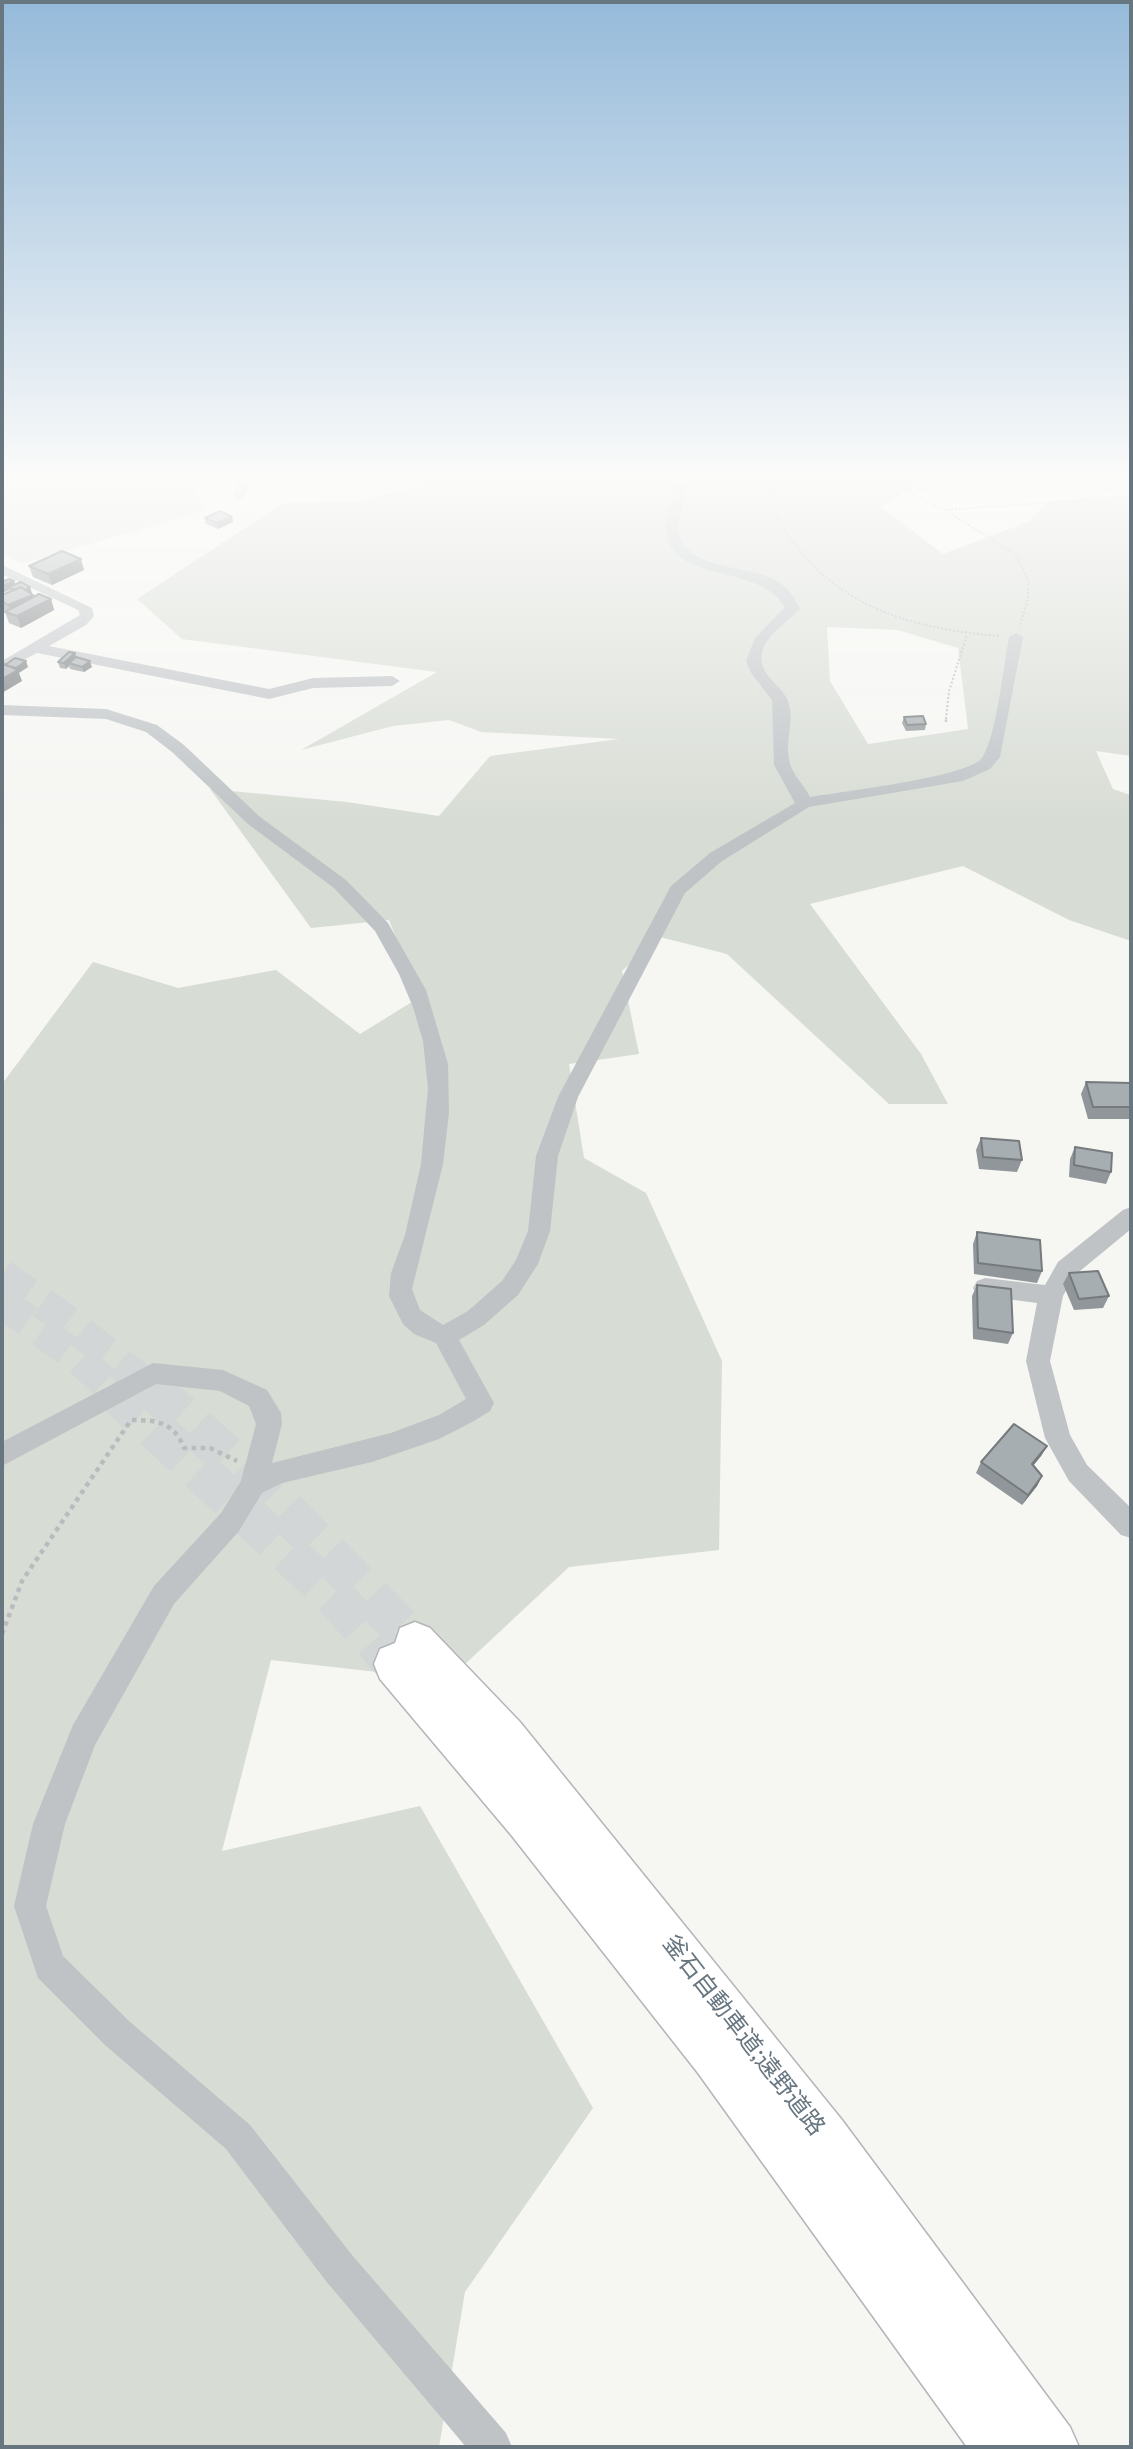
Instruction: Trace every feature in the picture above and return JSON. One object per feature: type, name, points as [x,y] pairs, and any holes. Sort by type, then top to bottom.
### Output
[{"type":"highway","name":"釜石自動車道;遠野道路","points":[[1002,2447],[716,2055],[519,1809],[405,1653],[505,1737],[824,2138],[1050,2447]]},
{"type":"street","points":[[2,667],[87,616],[85,608],[60,596]]},
{"type":"street","points":[[788,596],[793,608],[759,644],[754,662],[779,699],[784,723],[780,745],[782,765],[803,803]]},
{"type":"street","points":[[445,1336],[476,1318],[510,1288],[526,1264],[539,1231],[541,1191],[547,1156],[568,1097],[626,992],[677,890],[702,866],[800,808],[803,803],[957,777],[984,766],[992,757],[998,738],[1016,637]]},
{"type":"street","points":[[35,649],[269,694],[313,683],[392,681]]},
{"type":"street","points":[[2,710],[106,715],[135,721],[156,730],[239,808],[371,914],[403,961],[423,1008],[433,1044],[438,1100],[433,1149],[400,1294],[410,1317],[426,1330],[445,1336],[481,1403],[468,1412],[409,1436],[355,1455],[271,1472],[253,1485]]},
{"type":"street","points":[[1131,1216],[1066,1269],[1051,1295],[1038,1361],[1058,1438],[1078,1473],[1131,1526]]},
{"type":"street","points":[[985,1287],[1051,1295]]},
{"type":"street","points":[[2,1455],[153,1373],[207,1377],[241,1387],[258,1398],[268,1413],[269,1424],[253,1485],[230,1522],[164,1595],[84,1736],[49,1824],[30,1906],[50,1966],[117,2034],[238,2137],[339,2268],[492,2447]]},
{"type":"path","points":[[855,596],[888,613],[931,628],[967,635],[1016,637],[1028,596]]},
{"type":"path","points":[[946,722],[949,691],[967,635]]},
{"type":"path","points":[[2,1634],[22,1581],[131,1420],[166,1421],[174,1427],[184,1448],[223,1452],[237,1461],[253,1485]]},
{"type":"shaded area","points":[[141,596],[1131,596],[1131,756],[1096,751],[1113,789],[1131,795],[1131,941],[1069,920],[963,866],[810,904],[921,1054],[948,1104],[889,1104],[727,954],[660,937],[622,971],[639,1054],[569,1064],[584,1158],[646,1193],[722,1361],[719,1550],[569,1567],[448,1680],[271,1660],[222,1851],[420,1806],[593,2108],[465,2292],[439,2447],[2,2447],[2,1084],[93,962],[178,988],[276,970],[360,1034],[420,997],[389,920],[311,928],[210,789],[347,802],[439,816],[490,756],[619,739],[481,732],[449,720],[393,726],[301,750],[437,672],[182,639],[137,599]],"holes":[[[827,627],[898,630],[958,648],[968,729],[868,744],[830,681]]]},
{"type":"building","points":[[2,596],[30,596],[8,605],[2,601]]},
{"type":"building","points":[[35,596],[51,599],[17,616],[5,612]]},
{"type":"building","points":[[69,652],[75,653],[64,663],[58,662]]},
{"type":"building","points":[[76,657],[90,661],[82,667],[69,663]]},
{"type":"building","points":[[15,658],[26,661],[16,668],[5,665]]},
{"type":"building","points":[[2,663],[18,670],[2,679]]},
{"type":"building","points":[[923,716],[926,724],[907,725],[904,717]]},
{"type":"building","points":[[1086,1082],[1131,1083],[1131,1107],[1093,1107]]},
{"type":"building","points":[[981,1138],[1019,1141],[1022,1160],[983,1157]]},
{"type":"building","points":[[1075,1147],[1112,1153],[1111,1172],[1074,1165]]},
{"type":"building","points":[[977,1232],[1040,1240],[1042,1271],[978,1263]]},
{"type":"building","points":[[1098,1271],[1109,1296],[1079,1299],[1069,1273]]},
{"type":"building","points":[[977,1285],[1011,1289],[1013,1333],[978,1328]]},
{"type":"building","points":[[1014,1424],[1047,1446],[1032,1464],[1042,1476],[1028,1495],[981,1462]]},
{"type":"tunnel","points":[[2,1275],[59,1315],[152,1389]]},
{"type":"tunnel","points":[[2,1302],[78,1358],[112,1389]]},
{"type":"tunnel","points":[[110,1387],[335,1597],[395,1664]]},
{"type":"tunnel","points":[[150,1387],[269,1494],[415,1642]]}]
